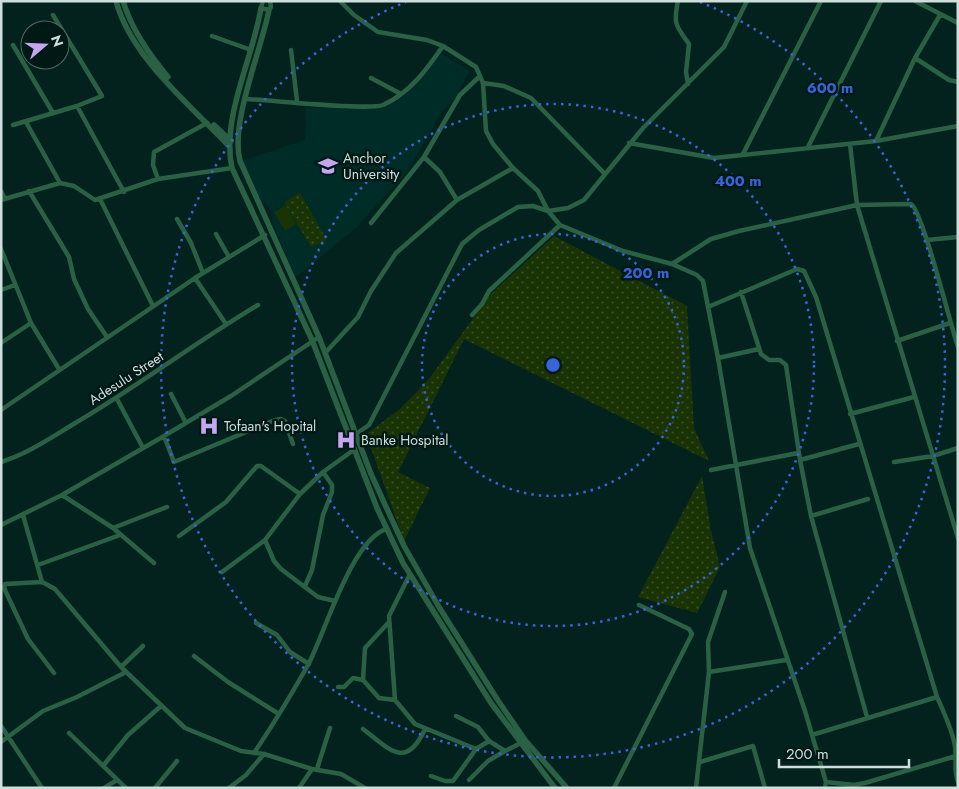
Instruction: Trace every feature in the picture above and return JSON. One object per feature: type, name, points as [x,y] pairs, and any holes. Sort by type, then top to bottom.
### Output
[{"type":"street","points":[[116,1],[130,33],[147,60],[207,123],[230,143]]},
{"type":"street","points":[[123,1],[130,20],[151,56],[230,143]]},
{"type":"street","points":[[270,1],[236,147],[240,161],[326,352],[390,519],[439,607],[523,742],[555,788]]},
{"type":"street","points":[[340,1],[354,15],[378,32],[427,40],[443,46],[476,67],[483,83],[486,131],[493,144],[513,168],[538,191],[548,211],[560,225],[623,250],[672,264],[701,278],[718,358],[750,548],[812,735],[825,785],[854,785],[876,781],[957,756]]},
{"type":"street","points":[[678,1],[674,18],[675,24],[689,44],[686,72],[688,84]]},
{"type":"street","points":[[356,434],[369,425],[462,244],[479,230],[518,207],[532,206],[548,211],[577,205],[584,200],[629,143],[724,47],[747,1]]},
{"type":"street","points":[[743,154],[821,1]]},
{"type":"street","points":[[808,147],[881,1]]},
{"type":"street","points":[[915,1],[958,23]]},
{"type":"street","points":[[269,10],[260,3],[251,50],[237,98],[230,143],[232,168],[266,235],[312,340],[386,529],[410,574],[490,703],[523,742],[567,788]]},
{"type":"street","points":[[13,125],[100,98],[102,92],[53,15]]},
{"type":"street","points":[[876,141],[915,58],[940,15]]},
{"type":"street","points":[[212,36],[251,50]]},
{"type":"street","points":[[13,46],[53,112]]},
{"type":"street","points":[[246,99],[376,106],[402,94],[422,75],[443,46]]},
{"type":"street","points":[[291,50],[297,101]]},
{"type":"street","points":[[915,58],[950,80],[958,82]]},
{"type":"street","points":[[371,223],[424,157],[460,95],[480,76]]},
{"type":"street","points":[[371,78],[402,94]]},
{"type":"street","points":[[483,83],[504,86],[531,98],[604,174]]},
{"type":"street","points":[[77,106],[124,192]]},
{"type":"street","points":[[26,122],[60,183]]},
{"type":"street","points":[[158,179],[153,165],[154,152],[207,123]]},
{"type":"street","points":[[629,143],[686,155],[714,158],[876,141],[958,126]]},
{"type":"street","points":[[850,144],[856,204],[958,538]]},
{"type":"street","points":[[424,157],[440,172],[457,200]]},
{"type":"street","points":[[1,191],[3,200],[60,183],[74,186],[94,200],[124,192],[158,179],[232,168]]},
{"type":"street","points":[[326,352],[358,317],[396,253],[457,200],[513,168]]},
{"type":"street","points":[[29,192],[69,257],[74,279],[88,309],[107,337]]},
{"type":"street","points":[[100,199],[153,306]]},
{"type":"street","points":[[672,264],[711,239],[739,231],[856,204],[914,205],[927,240],[958,347]]},
{"type":"street","points":[[177,219],[191,243],[203,273]]},
{"type":"street","points":[[472,315],[482,304],[489,291],[560,225]]},
{"type":"street","points":[[216,234],[229,257]]},
{"type":"street","points":[[1,410],[195,278],[266,235]]},
{"type":"street","points":[[927,240],[958,236]]},
{"type":"street","points":[[1,249],[31,323],[59,369]]},
{"type":"street","points":[[708,307],[797,268],[803,269],[816,297],[875,498],[891,541],[937,697],[948,723],[957,756],[954,768],[958,782]]},
{"type":"street","points":[[195,278],[226,324]]},
{"type":"street","points":[[1,290],[15,285]]},
{"type":"street","points":[[741,292],[759,348],[766,359],[780,360],[786,365],[798,453],[811,516],[867,717]]},
{"type":"street","name":"Adesulu Street","points":[[1,462],[32,450],[117,399],[226,324],[258,305]]},
{"type":"street","points":[[1,343],[31,323]]},
{"type":"street","points":[[897,341],[950,323]]},
{"type":"street","points":[[1,525],[62,495],[186,423],[239,391],[319,337]]},
{"type":"street","points":[[718,358],[759,348]]},
{"type":"street","points":[[170,394],[186,423]]},
{"type":"street","points":[[850,414],[914,397]]},
{"type":"street","points":[[117,399],[143,448]]},
{"type":"street","points":[[164,436],[174,462],[275,420],[285,421],[293,444]]},
{"type":"street","points":[[800,460],[859,444]]},
{"type":"street","points":[[894,462],[932,456],[958,448]]},
{"type":"street","points":[[222,572],[266,540],[300,494],[323,472],[355,449]]},
{"type":"street","points":[[711,470],[798,453]]},
{"type":"street","points":[[179,536],[226,502],[256,466],[261,466],[300,494]]},
{"type":"street","points":[[305,586],[312,570],[323,516],[332,492],[332,485],[323,472]]},
{"type":"street","points":[[62,495],[113,528],[154,563]]},
{"type":"street","points":[[811,516],[868,499]]},
{"type":"street","points":[[950,509],[958,506]]},
{"type":"street","points":[[113,528],[167,507]]},
{"type":"street","points":[[23,515],[42,582]]},
{"type":"street","points":[[254,753],[309,664],[335,601],[355,561],[377,532],[386,529]]},
{"type":"street","points":[[38,565],[120,535]]},
{"type":"street","points":[[266,540],[274,560],[281,569],[318,597],[335,601]]},
{"type":"street","points":[[410,574],[392,609],[389,622],[392,640],[395,700],[408,719],[425,729],[476,749]]},
{"type":"street","points":[[54,673],[28,639],[4,588],[8,582],[42,582],[61,596],[121,667],[185,728],[241,751],[264,754],[315,769],[348,776],[366,788]]},
{"type":"street","points":[[696,788],[709,672],[708,642],[725,592]]},
{"type":"street","points":[[614,788],[692,634],[689,629],[639,605]]},
{"type":"street","points":[[363,680],[364,648],[389,622]]},
{"type":"street","points":[[256,623],[276,636],[290,652],[309,664]]},
{"type":"street","points":[[121,667],[143,646]]},
{"type":"street","points":[[194,656],[228,682],[279,714]]},
{"type":"street","points":[[709,672],[786,660]]},
{"type":"street","points":[[1,742],[10,738],[43,711],[77,697],[126,672]]},
{"type":"street","points":[[338,687],[344,687],[353,678],[363,680],[379,698],[395,700]]},
{"type":"street","points":[[812,735],[937,697]]},
{"type":"street","points":[[103,766],[128,735],[161,706]]},
{"type":"street","points":[[456,716],[478,727],[489,741],[505,751]]},
{"type":"street","points":[[1,726],[42,788]]},
{"type":"street","points":[[302,786],[315,769],[330,728]]},
{"type":"street","points":[[363,729],[392,752],[401,754],[410,752],[418,743],[425,729]]},
{"type":"street","points":[[69,734],[126,788]]},
{"type":"street","points":[[430,776],[445,782],[456,778],[476,749],[489,741]]},
{"type":"street","points":[[469,780],[488,761],[523,742]]},
{"type":"street","points":[[700,762],[753,746],[765,788]]},
{"type":"street","points":[[229,788],[246,775],[264,754]]},
{"type":"street","points":[[155,788],[177,761]]},
{"type":"street","points":[[104,788],[117,780]]},
{"type":"street","points":[[876,781],[878,788]]},
{"type":"street","points":[[444,788],[445,782]]},
{"type":"shaded area","name":"Anchor University","points":[[441,53],[470,71],[455,98],[441,113],[407,172],[356,228],[295,278],[272,222],[271,210],[259,198],[242,161],[305,140],[306,108],[374,109],[397,101],[411,90]]},
{"type":"green space","points":[[300,193],[327,240],[311,247],[284,202]]},
{"type":"green space","points":[[286,205],[296,224],[285,231],[274,212]]},
{"type":"green space","points":[[554,236],[687,306],[694,428],[709,461],[464,339],[398,472],[430,488],[404,541],[366,434],[400,409],[429,379],[490,295]]},
{"type":"green space","points":[[702,476],[711,531],[720,567],[697,613],[638,597]]},
{"type":"place","name":"Anchor University","points":[[328,166]]},
{"type":"place","name":"Tofaan's Hopital","points":[[209,426]]},
{"type":"place","name":"Banke Hospital","points":[[346,440]]}]
